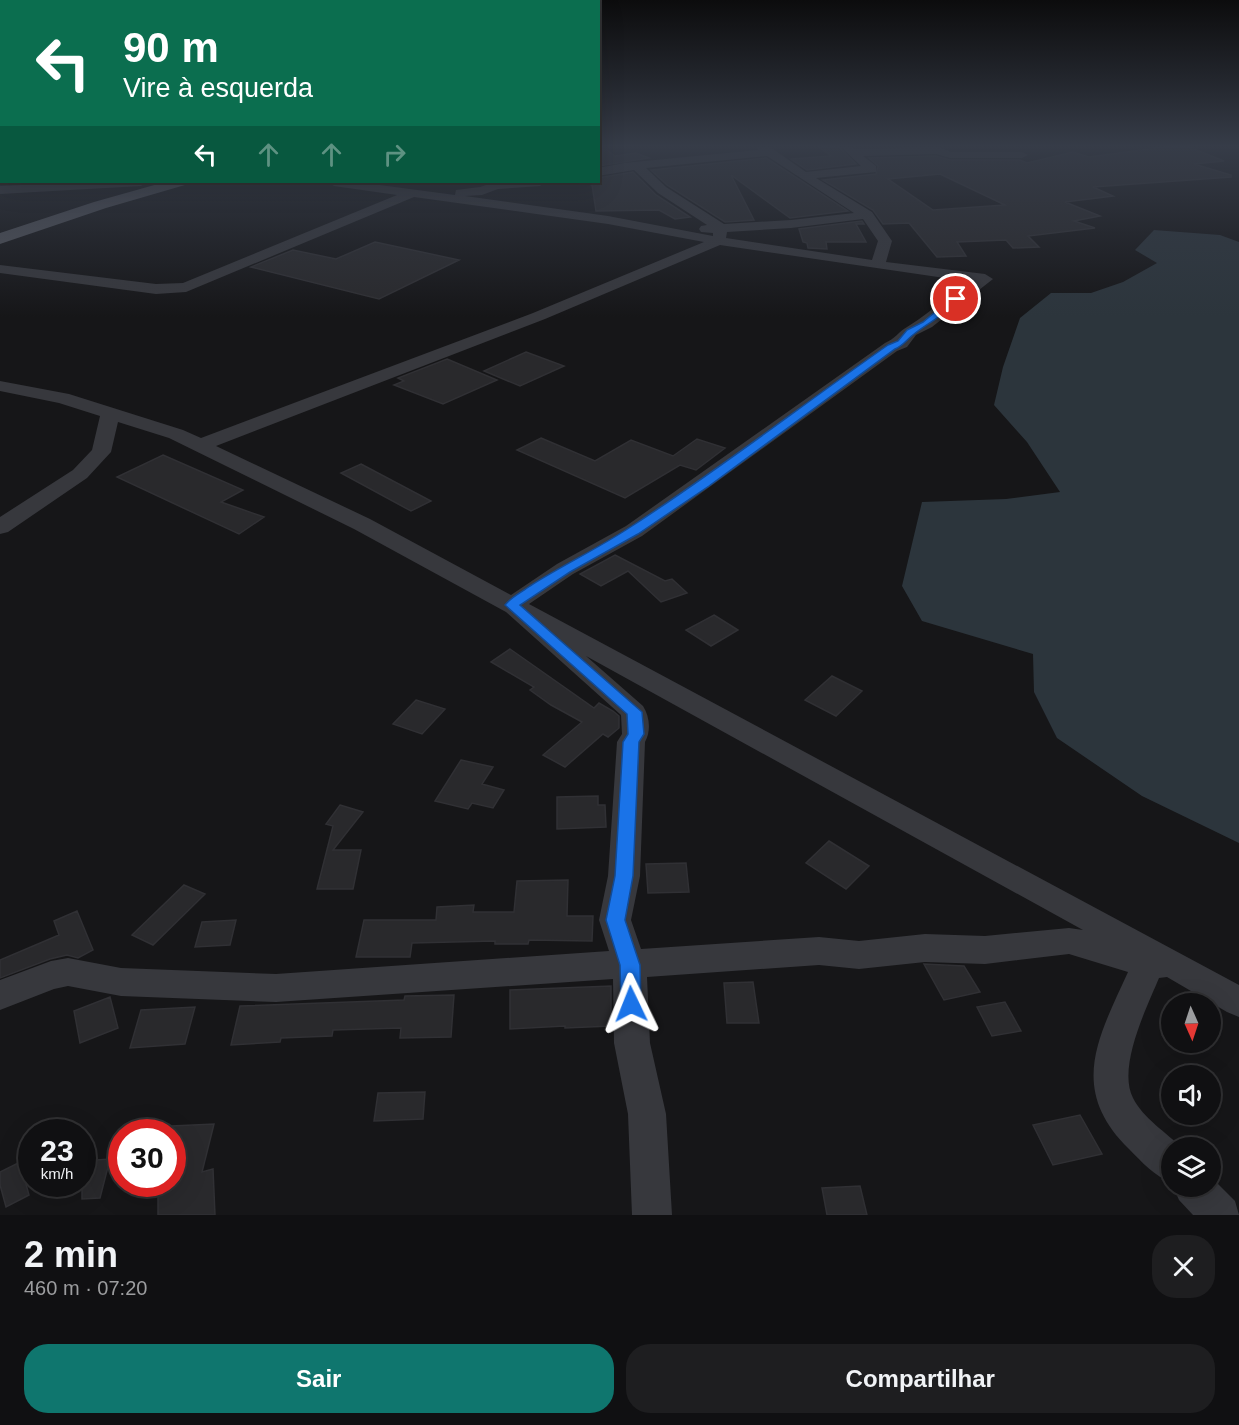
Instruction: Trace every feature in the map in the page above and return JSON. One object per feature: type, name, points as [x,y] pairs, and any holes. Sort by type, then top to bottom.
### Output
[{"type":"main road","points":[[0,239],[105,204]]},
{"type":"street","points":[[0,269],[156,289],[186,286],[386,204]]},
{"type":"street","points":[[486,204],[673,231],[720,235],[878,265],[985,279],[926,324],[910,332],[901,343],[891,347],[704,483],[634,531],[565,569],[512,605]]},
{"type":"street","points":[[680,204],[720,235]]},
{"type":"street","points":[[850,204],[867,215],[885,241],[878,265]]},
{"type":"street","points":[[201,444],[539,316],[720,235],[867,215]]},
{"type":"street","points":[[0,386],[63,398],[176,434],[201,444],[362,524],[1149,958],[1239,1002]]},
{"type":"street","points":[[0,527],[72,480],[94,460],[101,452],[110,414]]},
{"type":"street","points":[[512,605],[634,712],[636,734],[631,742],[624,876],[615,920],[630,965],[632,1043],[646,1114],[652,1215]]},
{"type":"street","points":[[0,995],[51,975],[68,972],[121,982],[276,988],[819,951],[859,955],[917,948],[985,950],[1069,941],[1149,958]]},
{"type":"street","points":[[1149,958],[1122,1028],[1110,1072],[1111,1090],[1120,1111],[1161,1153]]},
{"type":"street","points":[[1204,1197],[1221,1215]]},
{"type":"shaded area","points":[[1154,230],[1220,235],[1239,242],[1239,843],[1142,796],[1057,738],[1034,692],[1033,654],[922,621],[902,586],[922,502],[1006,499],[1060,492],[1027,442],[994,405],[1003,367],[1020,318],[1051,293],[1091,293],[1123,282],[1157,263],[1135,250]]},
{"type":"building","points":[[595,204],[669,204],[690,217],[675,219],[659,210],[596,211]]},
{"type":"building","points":[[696,204],[746,204],[754,220],[725,222]]},
{"type":"building","points":[[770,204],[837,204],[848,211],[790,218]]},
{"type":"building","points":[[862,204],[924,204],[933,210],[1005,205],[1002,204],[1069,204],[1100,216],[1074,221],[1095,228],[1028,236],[1039,247],[1013,248],[1006,240],[957,242],[966,256],[937,257],[909,223],[883,224],[873,210]]},
{"type":"building","points":[[862,221],[864,224],[856,224],[866,242],[826,242],[827,249],[808,248],[807,243],[803,242],[799,229]]},
{"type":"building","points":[[375,242],[459,260],[379,299],[251,267],[293,250],[336,259]]},
{"type":"building","points":[[526,352],[564,366],[520,386],[484,371]]},
{"type":"building","points":[[447,359],[497,380],[443,404],[394,385],[404,381],[398,378]]},
{"type":"building","points":[[541,438],[595,461],[631,440],[673,456],[697,439],[725,448],[696,470],[680,465],[625,498],[517,450]]},
{"type":"building","points":[[163,455],[243,490],[221,502],[264,517],[239,534],[117,477]]},
{"type":"building","points":[[361,464],[431,501],[411,511],[341,473]]},
{"type":"building","points":[[615,555],[665,581],[672,579],[687,593],[661,602],[628,571],[601,586],[580,574]]},
{"type":"building","points":[[714,615],[738,630],[711,646],[686,630]]},
{"type":"building","points":[[510,649],[594,708],[599,703],[613,711],[619,716],[619,728],[608,737],[603,734],[565,767],[543,755],[582,722],[551,705],[530,690],[534,687],[491,662]]},
{"type":"building","points":[[832,676],[862,691],[836,716],[805,700]]},
{"type":"building","points":[[416,700],[445,709],[422,734],[393,724]]},
{"type":"building","points":[[461,760],[493,767],[482,784],[504,790],[493,808],[472,803],[468,809],[435,801]]},
{"type":"building","points":[[598,796],[598,805],[605,805],[606,827],[557,829],[557,797]]},
{"type":"building","points":[[340,805],[363,812],[333,850],[361,850],[353,889],[317,889],[333,826],[326,824]]},
{"type":"building","points":[[829,841],[869,866],[846,889],[806,863]]},
{"type":"building","points":[[686,863],[689,892],[648,893],[646,864]]},
{"type":"building","points":[[568,880],[567,916],[593,916],[592,941],[529,940],[528,944],[495,944],[495,941],[412,943],[410,957],[356,957],[364,920],[436,920],[437,907],[474,905],[473,912],[514,912],[517,881]]},
{"type":"building","points":[[184,885],[205,894],[153,945],[132,935]]},
{"type":"building","points":[[77,911],[93,950],[78,958],[67,955],[50,959],[0,978],[0,960],[59,935],[54,921]]},
{"type":"building","points":[[236,920],[230,945],[195,947],[202,922]]},
{"type":"building","points":[[924,964],[964,966],[980,992],[944,1000]]},
{"type":"building","points":[[753,982],[759,1023],[727,1023],[724,983]]},
{"type":"building","points":[[611,986],[611,1026],[510,1029],[510,990]]},
{"type":"building","points":[[454,995],[451,1037],[400,1038],[401,1028],[333,1030],[332,1036],[281,1038],[280,1042],[231,1045],[240,1006],[404,1000],[405,996]]},
{"type":"building","points":[[110,997],[118,1028],[80,1043],[74,1011]]},
{"type":"building","points":[[1005,1002],[1021,1031],[992,1036],[977,1007]]},
{"type":"building","points":[[195,1007],[185,1044],[130,1048],[141,1010]]},
{"type":"building","points":[[425,1092],[423,1119],[374,1121],[378,1093]]},
{"type":"building","points":[[1080,1115],[1102,1154],[1053,1165],[1033,1125]]},
{"type":"building","points":[[214,1124],[202,1172],[213,1169],[215,1215],[158,1215],[158,1197],[186,1197],[186,1125]]},
{"type":"building","points":[[108,1159],[100,1198],[82,1199],[82,1197],[96,1197],[96,1160]]},
{"type":"building","points":[[18,1163],[18,1197],[25,1197],[6,1207],[0,1185],[0,1172]]},
{"type":"building","points":[[860,1186],[867,1215],[827,1215],[822,1188]]},
{"type":"route","points":[[631,1004],[630,965],[615,920],[624,876],[631,742],[636,734],[634,712],[512,605],[565,569],[634,531],[704,483],[891,347],[901,343],[910,332],[926,324],[956,299]]}]
